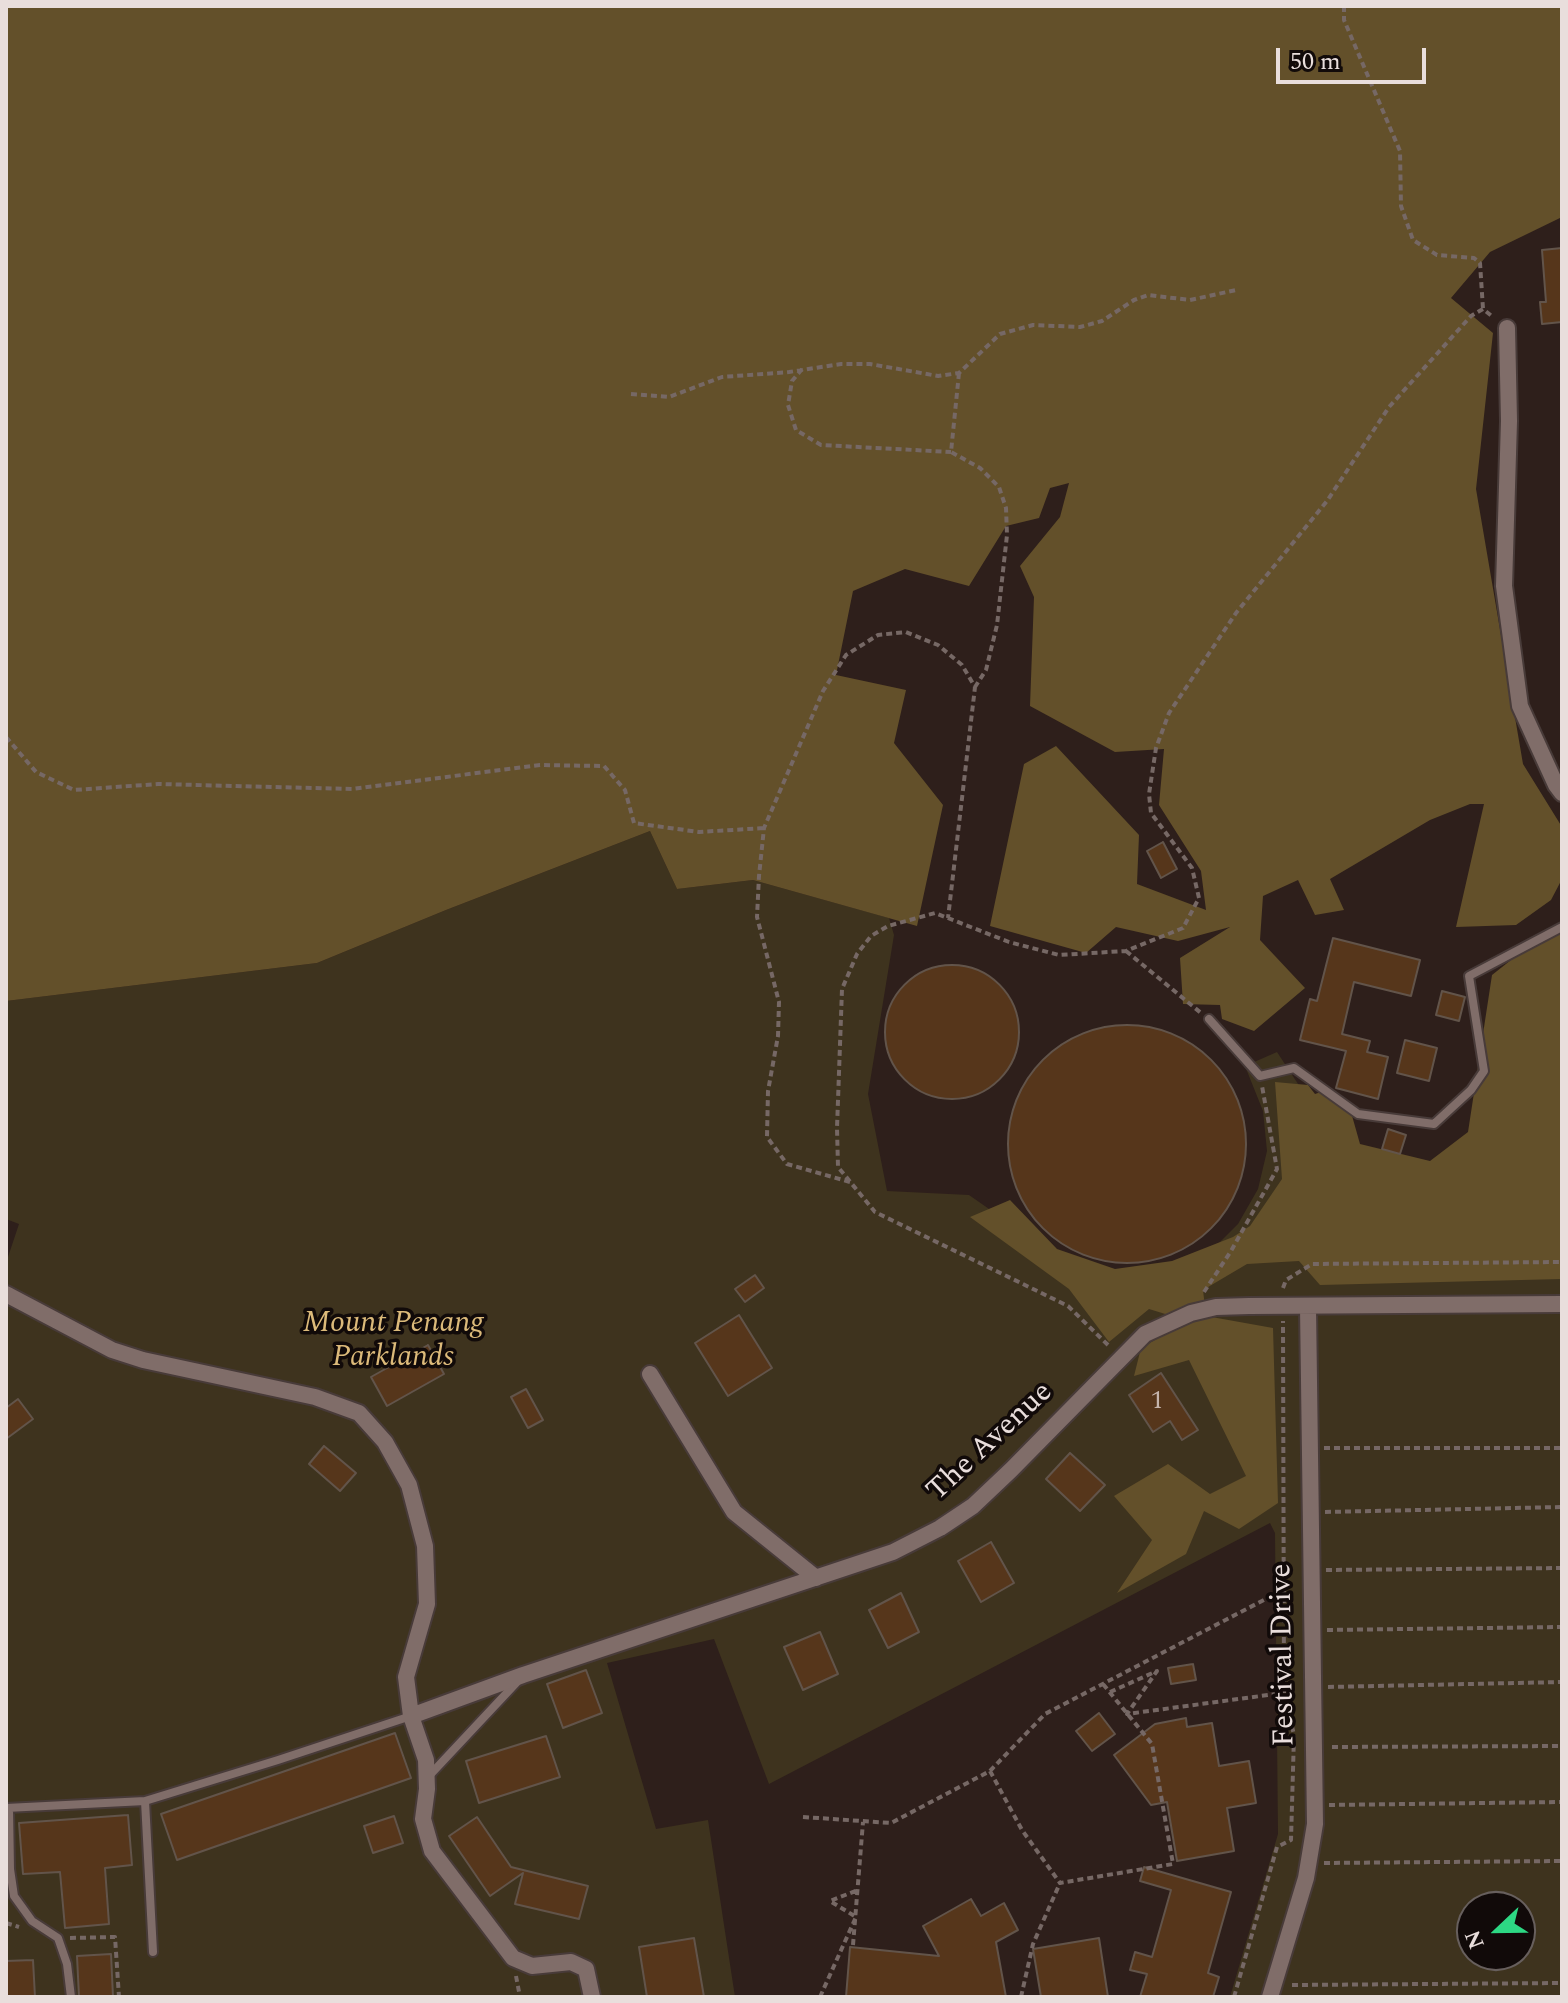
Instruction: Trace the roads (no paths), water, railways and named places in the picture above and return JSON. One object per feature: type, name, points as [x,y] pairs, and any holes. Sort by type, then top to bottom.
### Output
[{"type":"street","points":[[1507,328],[1509,421],[1504,586],[1520,706],[1562,793]]},
{"type":"street","points":[[6,1294],[112,1350],[143,1360],[315,1397],[359,1413],[385,1442],[409,1485],[425,1546],[427,1604],[406,1677],[411,1716],[426,1760],[423,1819],[432,1851],[513,1958],[532,1966],[571,1962],[586,1969],[592,1997]]},
{"type":"street","name":"The Avenue","points":[[411,1716],[523,1675],[893,1552],[940,1528],[973,1506],[1145,1334],[1191,1313],[1216,1307],[1562,1304]]},
{"type":"street","name":"Festival Drive","points":[[1272,1991],[1308,1864],[1315,1824],[1308,1307]]},
{"type":"street","points":[[650,1374],[734,1512],[816,1578]]},
{"type":"lane","points":[[1209,1019],[1260,1076],[1294,1068],[1358,1114],[1434,1124],[1471,1090],[1484,1071],[1469,976],[1562,927]]},
{"type":"lane","points":[[427,1779],[523,1675]]},
{"type":"lane","points":[[71,1997],[67,1964],[58,1938],[32,1921],[14,1896],[7,1808],[145,1801],[411,1716]]},
{"type":"lane","points":[[145,1801],[153,1952]]},
{"type":"park label","name":"Mount Penang Parklands","points":[[393,1342]]}]
